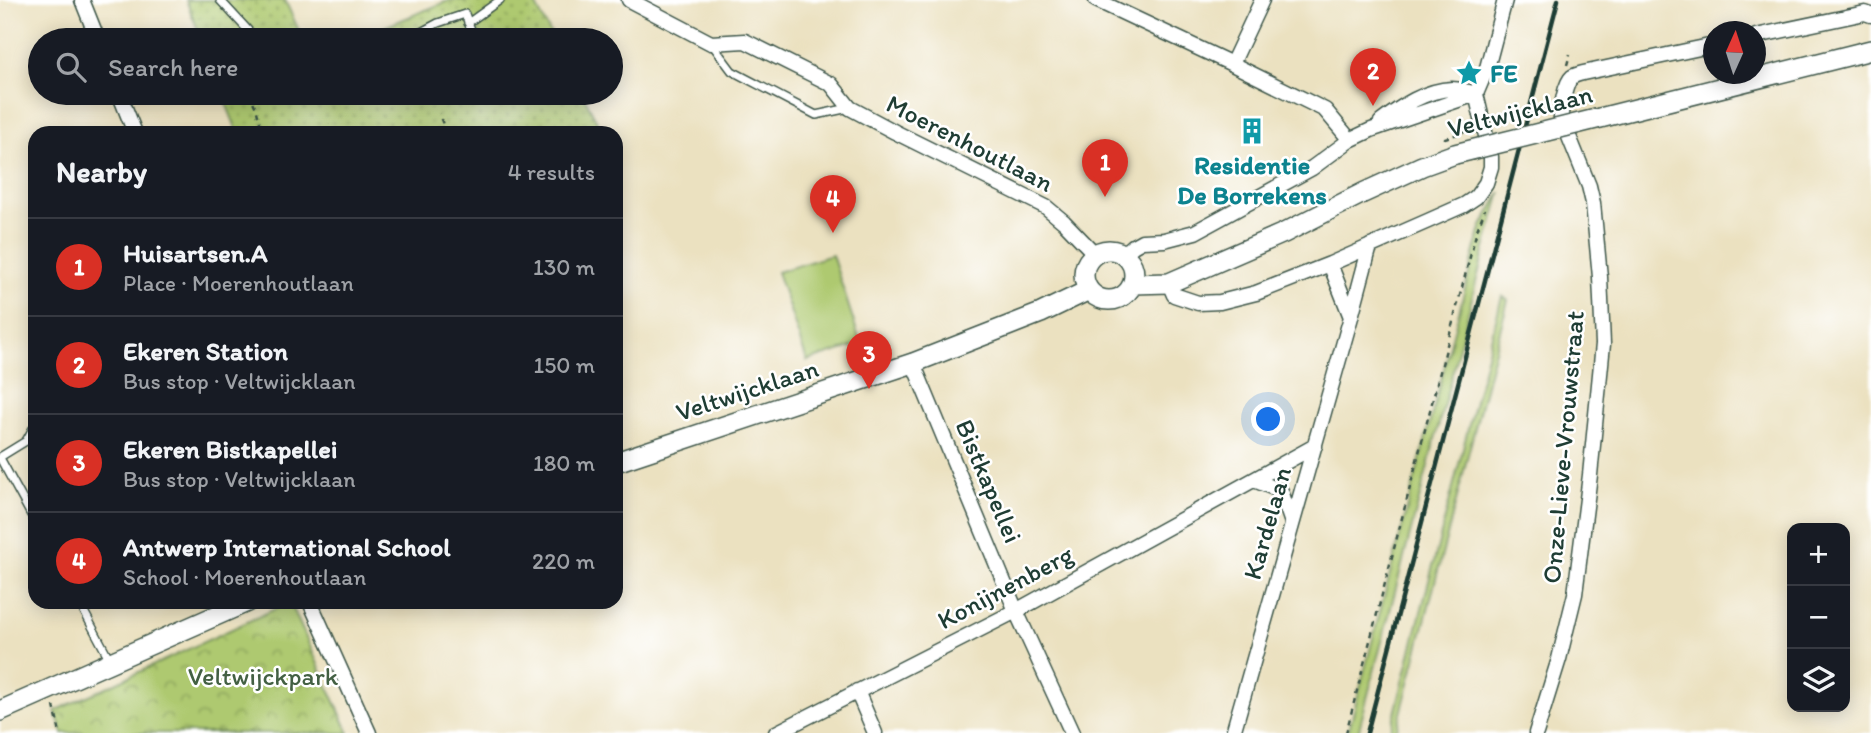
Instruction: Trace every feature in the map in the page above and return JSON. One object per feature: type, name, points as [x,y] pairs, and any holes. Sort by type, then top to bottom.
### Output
[{"type":"street","points":[[82,0],[93,28]]},
{"type":"street","name":"Moerenhoutlaan","points":[[629,0],[711,43],[745,41],[831,84],[850,108],[1046,207],[1095,254]]},
{"type":"street","points":[[1096,0],[1325,110],[1350,140]]},
{"type":"street","points":[[1232,64],[1262,0]]},
{"type":"street","points":[[1169,283],[1174,295],[1198,303],[1220,302],[1256,293],[1330,264],[1464,205],[1476,197],[1486,183],[1491,157],[1476,94],[1487,68],[1505,0]]},
{"type":"street","points":[[1766,35],[1866,13],[1871,15]]},
{"type":"street","name":"Veltwijcklaan","points":[[1568,83],[1572,77],[1583,73],[1703,47]]},
{"type":"street","name":"Veltwijcklaan","points":[[1095,254],[1106,249],[1115,250],[1130,269],[1169,283],[1284,233],[1422,166],[1450,146],[1600,118],[1871,50]]},
{"type":"street","name":"Onze-Lieve-Vrouwstraat","points":[[1536,733],[1559,659],[1575,594],[1603,344],[1593,204],[1560,117],[1568,83]]},
{"type":"street","name":"Veltwijcklaan","points":[[623,459],[913,363],[1041,313],[1089,290],[1105,300],[1125,295],[1133,246],[1142,241],[1164,240],[1195,232],[1312,168],[1350,140],[1371,130],[1402,106],[1419,97],[1453,89],[1476,94]]},
{"type":"street","points":[[124,105],[132,126]]},
{"type":"street","name":"Kardelaan","points":[[1233,733],[1370,246]]},
{"type":"street","points":[[1089,290],[1085,280],[1085,268],[1095,254]]},
{"type":"street","points":[[1330,264],[1351,317]]},
{"type":"street","name":"Veltwijcklaan","points":[[1130,269],[1167,272],[1197,270]]},
{"type":"street","name":"Bistkapellei","points":[[913,363],[1016,611],[1072,733]]},
{"type":"street","name":"Konijnenberg","points":[[776,733],[1016,611],[1315,446]]},
{"type":"street","points":[[1254,480],[1281,491],[1292,523]]},
{"type":"street","points":[[0,711],[231,609]]},
{"type":"street","points":[[313,609],[369,733]]},
{"type":"street","points":[[857,691],[875,733]]},
{"type":"lane","points":[[220,0],[246,28]]},
{"type":"lane","points":[[468,23],[500,0]]},
{"type":"lane","points":[[429,28],[465,14],[470,28]]},
{"type":"lane","name":"Moerenhoutlaan","points":[[711,43],[732,71],[816,115],[850,108]]},
{"type":"lane","points":[[28,437],[0,457],[28,509]]},
{"type":"lane","points":[[83,609],[112,662]]},
{"type":"path","points":[[255,105],[261,126]]},
{"type":"path","points":[[439,114],[444,126]]},
{"type":"path","points":[[1450,146],[1472,129]]},
{"type":"path","points":[[1346,733],[1477,230],[1488,202]]},
{"type":"path","points":[[50,689],[60,733]]},
{"type":"green space","points":[[186,0],[285,0],[298,28],[197,28]]},
{"type":"green space","points":[[450,0],[533,0],[548,28],[382,28]]},
{"type":"green space","points":[[227,105],[588,105],[599,126],[235,126]]},
{"type":"green space","points":[[1501,192],[1358,733],[1348,733],[1481,228]]},
{"type":"green space","points":[[832,255],[861,344],[807,361],[777,272]]},
{"type":"green space","points":[[1502,296],[1508,300],[1396,733],[1390,733]]},
{"type":"green space","name":"Veltwijckpark","points":[[275,609],[293,609],[349,733],[63,733],[55,711]]},
{"type":"railway","points":[[1367,733],[1558,0]]},
{"type":"place","name":"FE","points":[[1469,73]]},
{"type":"place","name":"Ekeren Station","points":[[1373,106]]},
{"type":"place","name":"Residentie De Borrekens","points":[[1252,131]]},
{"type":"place","name":"Huisartsen.A","points":[[1105,197]]},
{"type":"place","name":"Antwerp International School","points":[[833,233]]},
{"type":"place","name":"Ekeren Bistkapellei","points":[[869,389]]}]
